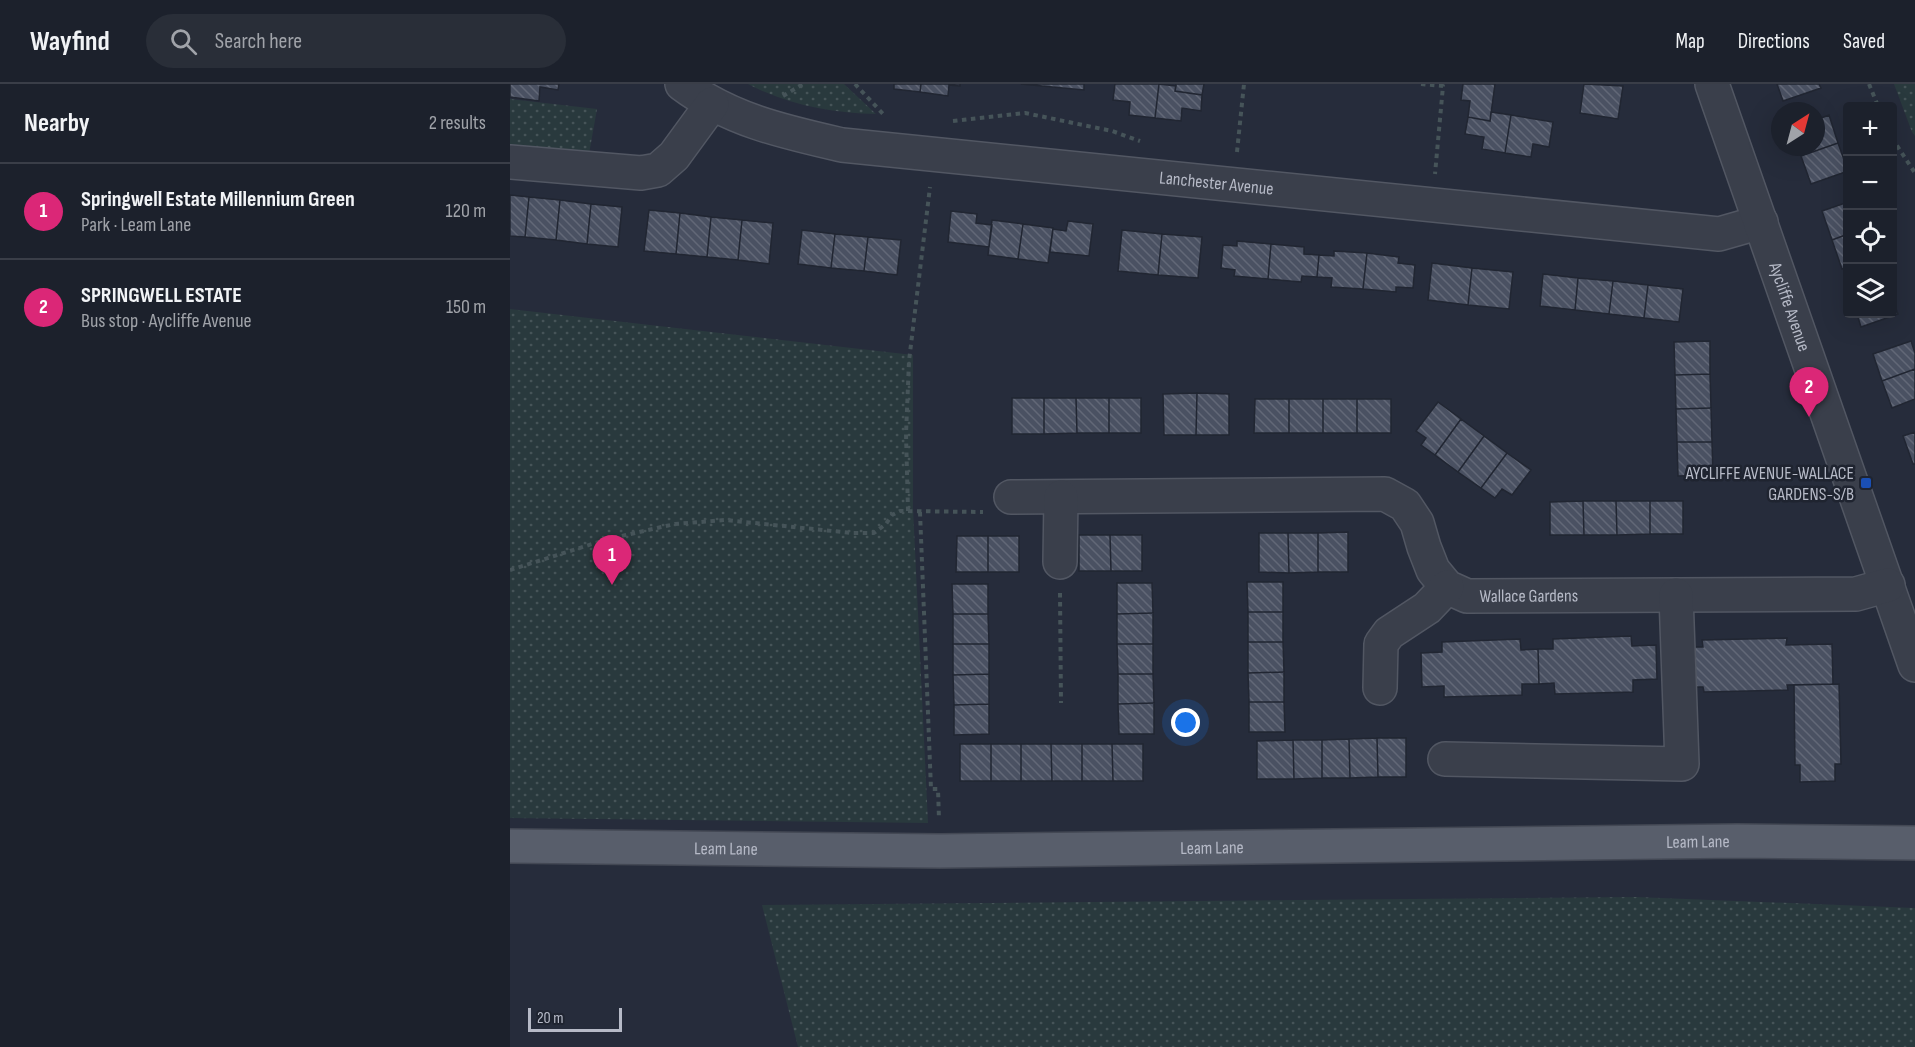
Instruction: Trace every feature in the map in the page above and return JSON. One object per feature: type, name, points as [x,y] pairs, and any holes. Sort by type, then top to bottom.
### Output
[{"type":"main road","name":"Leam Lane","points":[[510,846],[940,851],[1737,841],[1915,843]]},
{"type":"street","name":"Lanchester Avenue","points":[[682,84],[712,104],[746,120],[842,145],[1719,234],[1761,222]]},
{"type":"street","name":"Aycliffe Avenue","points":[[1712,84],[1915,665]]},
{"type":"street","points":[[510,162],[641,174],[658,170],[674,156],[712,104]]},
{"type":"street","points":[[1011,497],[1385,494],[1405,505],[1417,523],[1433,570],[1447,587],[1428,608],[1389,633],[1381,644],[1380,688]]},
{"type":"street","points":[[1060,562],[1061,497]]},
{"type":"street","name":"Wallace Gardens","points":[[1447,587],[1467,596],[1856,594],[1888,585]]},
{"type":"street","points":[[1445,759],[1682,764],[1676,595]]},
{"type":"path","points":[[1234,185],[1244,84]]},
{"type":"path","points":[[1421,84],[1443,86],[1432,205]]},
{"type":"path","points":[[1869,84],[1876,102]]},
{"type":"path","points":[[947,122],[1025,113],[1112,131],[1143,141]]},
{"type":"path","points":[[1897,144],[1915,173]]},
{"type":"path","points":[[908,511],[906,434],[909,361],[934,155]]},
{"type":"path","points":[[510,570],[608,539],[675,524],[725,520],[852,533],[874,533],[886,524],[892,515],[900,512],[1005,512],[1011,497]]},
{"type":"path","points":[[920,512],[931,789],[938,789],[940,851]]},
{"type":"path","points":[[1060,562],[1061,703]]},
{"type":"shaded area","points":[[748,84],[844,84],[876,114],[843,112],[810,106],[779,97]]},
{"type":"shaded area","points":[[1894,84],[1915,84],[1915,136],[1912,132]]},
{"type":"shaded area","points":[[510,99],[597,109],[589,154],[510,146]]},
{"type":"shaded area","points":[[510,309],[913,355],[913,508],[928,823],[510,818]]},
{"type":"shaded area","points":[[1636,897],[1915,908],[1915,1047],[798,1047],[762,905]]},
{"type":"building","points":[[510,84],[559,84],[558,90],[540,87],[539,101],[510,97]]},
{"type":"building","points":[[894,84],[921,84],[920,92],[894,89]]},
{"type":"building","points":[[921,84],[960,84],[960,86],[949,85],[948,96],[920,92]]},
{"type":"building","points":[[1021,84],[1084,84],[1084,90]]},
{"type":"building","points":[[1115,84],[1159,84],[1155,118],[1129,115],[1130,102],[1113,100]]},
{"type":"building","points":[[1159,84],[1176,86],[1175,91],[1202,95],[1201,111],[1182,108],[1181,121],[1155,118]]},
{"type":"building","points":[[1176,84],[1204,84],[1202,95],[1175,91]]},
{"type":"building","points":[[1463,84],[1495,84],[1490,121],[1468,117],[1470,101],[1461,100]]},
{"type":"building","points":[[1584,84],[1623,86],[1618,119],[1580,113]]},
{"type":"building","points":[[1777,84],[1819,84],[1821,88],[1783,101]]},
{"type":"building","points":[[1491,112],[1511,115],[1505,153],[1482,149],[1484,137],[1465,134],[1468,117],[1490,121]]},
{"type":"building","points":[[1511,115],[1553,122],[1549,147],[1533,144],[1531,157],[1505,153]]},
{"type":"building","points":[[1829,115],[1838,143],[1825,148],[1825,117]]},
{"type":"building","points":[[1838,143],[1843,157],[1843,173],[1811,184],[1801,156],[1825,156],[1825,148]]},
{"type":"building","points":[[510,195],[529,197],[525,237],[510,236]]},
{"type":"building","points":[[529,197],[560,200],[556,240],[525,237]]},
{"type":"building","points":[[560,200],[591,204],[587,244],[556,240]]},
{"type":"building","points":[[591,204],[622,207],[618,247],[587,244]]},
{"type":"building","points":[[1843,204],[1843,236],[1832,240],[1822,211]]},
{"type":"building","points":[[649,210],[680,213],[676,254],[644,251]]},
{"type":"building","points":[[951,211],[977,214],[976,223],[992,225],[989,247],[948,242]]},
{"type":"building","points":[[680,213],[711,217],[707,257],[676,254]]},
{"type":"building","points":[[711,217],[742,220],[738,260],[707,257]]},
{"type":"building","points":[[742,220],[773,223],[769,264],[738,260]]},
{"type":"building","points":[[992,220],[1023,224],[1018,259],[988,255]]},
{"type":"building","points":[[1068,221],[1093,224],[1089,256],[1050,252],[1053,229],[1066,231]]},
{"type":"building","points":[[1023,224],[1053,228],[1048,263],[1018,259]]},
{"type":"building","points":[[802,230],[835,234],[831,268],[798,264]]},
{"type":"building","points":[[1122,230],[1162,234],[1158,275],[1118,271]]},
{"type":"building","points":[[835,234],[868,237],[864,271],[831,268]]},
{"type":"building","points":[[1162,234],[1202,237],[1198,278],[1158,275]]},
{"type":"building","points":[[1843,236],[1843,269],[1842,269],[1832,240]]},
{"type":"building","points":[[868,237],[901,240],[897,275],[864,271]]},
{"type":"building","points":[[1237,241],[1271,244],[1268,279],[1234,276],[1235,270],[1221,268],[1223,245],[1237,246]]},
{"type":"building","points":[[1271,244],[1304,247],[1304,254],[1319,255],[1317,277],[1302,276],[1301,282],[1268,279]]},
{"type":"building","points":[[1334,251],[1367,253],[1363,289],[1331,287],[1332,278],[1317,277],[1319,255],[1334,256]]},
{"type":"building","points":[[1367,253],[1399,257],[1398,263],[1415,265],[1413,288],[1396,287],[1396,292],[1363,289]]},
{"type":"building","points":[[1432,263],[1472,268],[1468,305],[1428,300]]},
{"type":"building","points":[[1472,268],[1513,272],[1509,309],[1468,305]]},
{"type":"building","points":[[1543,274],[1578,278],[1575,310],[1540,306]]},
{"type":"building","points":[[1578,278],[1613,281],[1609,314],[1575,310]]},
{"type":"building","points":[[1613,281],[1648,285],[1644,318],[1609,314]]},
{"type":"building","points":[[1648,285],[1683,289],[1679,322],[1644,318]]},
{"type":"building","points":[[1858,318],[1887,318],[1861,327]]},
{"type":"building","points":[[1710,341],[1710,374],[1675,375],[1674,342]]},
{"type":"building","points":[[1911,341],[1915,353],[1915,369],[1882,381],[1873,354]]},
{"type":"building","points":[[1915,369],[1915,399],[1892,408],[1882,381]]},
{"type":"building","points":[[1710,374],[1711,408],[1676,409],[1675,375]]},
{"type":"building","points":[[1197,393],[1229,394],[1229,435],[1196,435]]},
{"type":"building","points":[[1197,393],[1196,435],[1164,435],[1163,394]]},
{"type":"building","points":[[1012,398],[1044,398],[1044,434],[1012,434]]},
{"type":"building","points":[[1044,398],[1076,398],[1077,433],[1044,434]]},
{"type":"building","points":[[1076,398],[1109,398],[1109,433],[1077,433]]},
{"type":"building","points":[[1109,398],[1141,398],[1141,433],[1109,433]]},
{"type":"building","points":[[1255,399],[1289,399],[1289,433],[1254,433]]},
{"type":"building","points":[[1289,399],[1323,399],[1323,433],[1289,433]]},
{"type":"building","points":[[1323,399],[1357,399],[1357,433],[1323,433]]},
{"type":"building","points":[[1357,399],[1391,399],[1391,433],[1357,433]]},
{"type":"building","points":[[1438,402],[1461,419],[1435,455],[1421,445],[1426,438],[1416,431]]},
{"type":"building","points":[[1711,408],[1712,442],[1677,442],[1676,409]]},
{"type":"building","points":[[1461,419],[1484,436],[1458,472],[1435,455]]},
{"type":"building","points":[[1915,432],[1915,464],[1913,464],[1903,436]]},
{"type":"building","points":[[1484,436],[1507,453],[1481,488],[1458,472]]},
{"type":"building","points":[[1677,442],[1712,442],[1713,475],[1678,476]]},
{"type":"building","points":[[1507,453],[1531,470],[1512,495],[1502,489],[1495,498],[1481,488]]},
{"type":"building","points":[[1583,501],[1616,501],[1617,535],[1584,535]]},
{"type":"building","points":[[1583,501],[1584,535],[1550,535],[1550,502]]},
{"type":"building","points":[[1616,501],[1650,501],[1650,534],[1617,535]]},
{"type":"building","points":[[1650,501],[1683,501],[1683,534],[1650,534]]},
{"type":"building","points":[[1348,532],[1348,572],[1318,572],[1318,533]]},
{"type":"building","points":[[1259,533],[1288,533],[1289,573],[1259,572]]},
{"type":"building","points":[[1288,533],[1318,533],[1318,572],[1289,573]]},
{"type":"building","points":[[1079,535],[1110,535],[1111,571],[1079,571]]},
{"type":"building","points":[[1110,535],[1142,535],[1142,571],[1111,571]]},
{"type":"building","points":[[957,536],[988,536],[988,572],[956,572]]},
{"type":"building","points":[[988,536],[1019,536],[1019,572],[988,572]]},
{"type":"building","points":[[1247,582],[1283,582],[1283,612],[1248,612]]},
{"type":"building","points":[[1117,583],[1152,583],[1153,613],[1117,614]]},
{"type":"building","points":[[952,584],[988,584],[988,614],[953,614]]},
{"type":"building","points":[[1248,612],[1283,612],[1283,642],[1248,642]]},
{"type":"building","points":[[1153,613],[1153,644],[1117,644],[1117,614]]},
{"type":"building","points":[[953,614],[988,614],[989,644],[953,644]]},
{"type":"building","points":[[1631,636],[1632,646],[1656,645],[1657,679],[1633,680],[1633,692],[1555,694],[1554,683],[1539,684],[1538,649],[1553,649],[1553,639]]},
{"type":"building","points":[[1787,638],[1786,645],[1832,644],[1833,684],[1787,685],[1788,690],[1704,692],[1703,687],[1689,687],[1688,647],[1703,647],[1702,640]]},
{"type":"building","points":[[1520,639],[1521,650],[1538,649],[1539,684],[1522,684],[1522,695],[1444,697],[1444,686],[1422,687],[1421,653],[1442,652],[1442,642]]},
{"type":"building","points":[[1248,642],[1283,642],[1284,672],[1248,673]]},
{"type":"building","points":[[953,644],[989,644],[989,674],[953,675]]},
{"type":"building","points":[[1117,644],[1153,644],[1153,674],[1118,674]]},
{"type":"building","points":[[1284,672],[1284,702],[1249,702],[1248,673]]},
{"type":"building","points":[[989,674],[989,704],[954,705],[953,675]]},
{"type":"building","points":[[1118,674],[1153,674],[1154,703],[1118,704]]},
{"type":"building","points":[[1839,684],[1841,764],[1835,764],[1835,781],[1800,782],[1800,765],[1795,765],[1794,685]]},
{"type":"building","points":[[1249,702],[1284,702],[1285,732],[1249,732]]},
{"type":"building","points":[[1154,703],[1154,734],[1119,734],[1118,704]]},
{"type":"building","points":[[989,704],[989,734],[954,735],[954,705]]},
{"type":"building","points":[[1377,738],[1406,738],[1406,777],[1378,777]]},
{"type":"building","points":[[1377,738],[1378,777],[1350,778],[1349,739]]},
{"type":"building","points":[[1349,739],[1350,778],[1322,778],[1322,740]]},
{"type":"building","points":[[1293,740],[1294,779],[1257,779],[1257,741]]},
{"type":"building","points":[[1293,740],[1322,740],[1322,778],[1294,779]]},
{"type":"building","points":[[960,744],[991,744],[991,781],[960,781]]},
{"type":"building","points":[[991,744],[1021,744],[1021,781],[991,781]]},
{"type":"building","points":[[1021,744],[1051,744],[1052,781],[1021,781]]},
{"type":"building","points":[[1051,744],[1082,744],[1082,781],[1052,781]]},
{"type":"building","points":[[1082,744],[1112,744],[1113,781],[1082,781]]},
{"type":"building","points":[[1112,744],[1143,744],[1143,781],[1113,781]]},
{"type":"place","name":"SPRINGWELL ESTATE","points":[[1809,417]]},
{"type":"place","name":"AYCLIFFE AVENUE-WALLACE GARDENS-S/B","points":[[1866,483]]},
{"type":"place","name":"Springwell Estate Millennium Green","points":[[612,585]]}]
